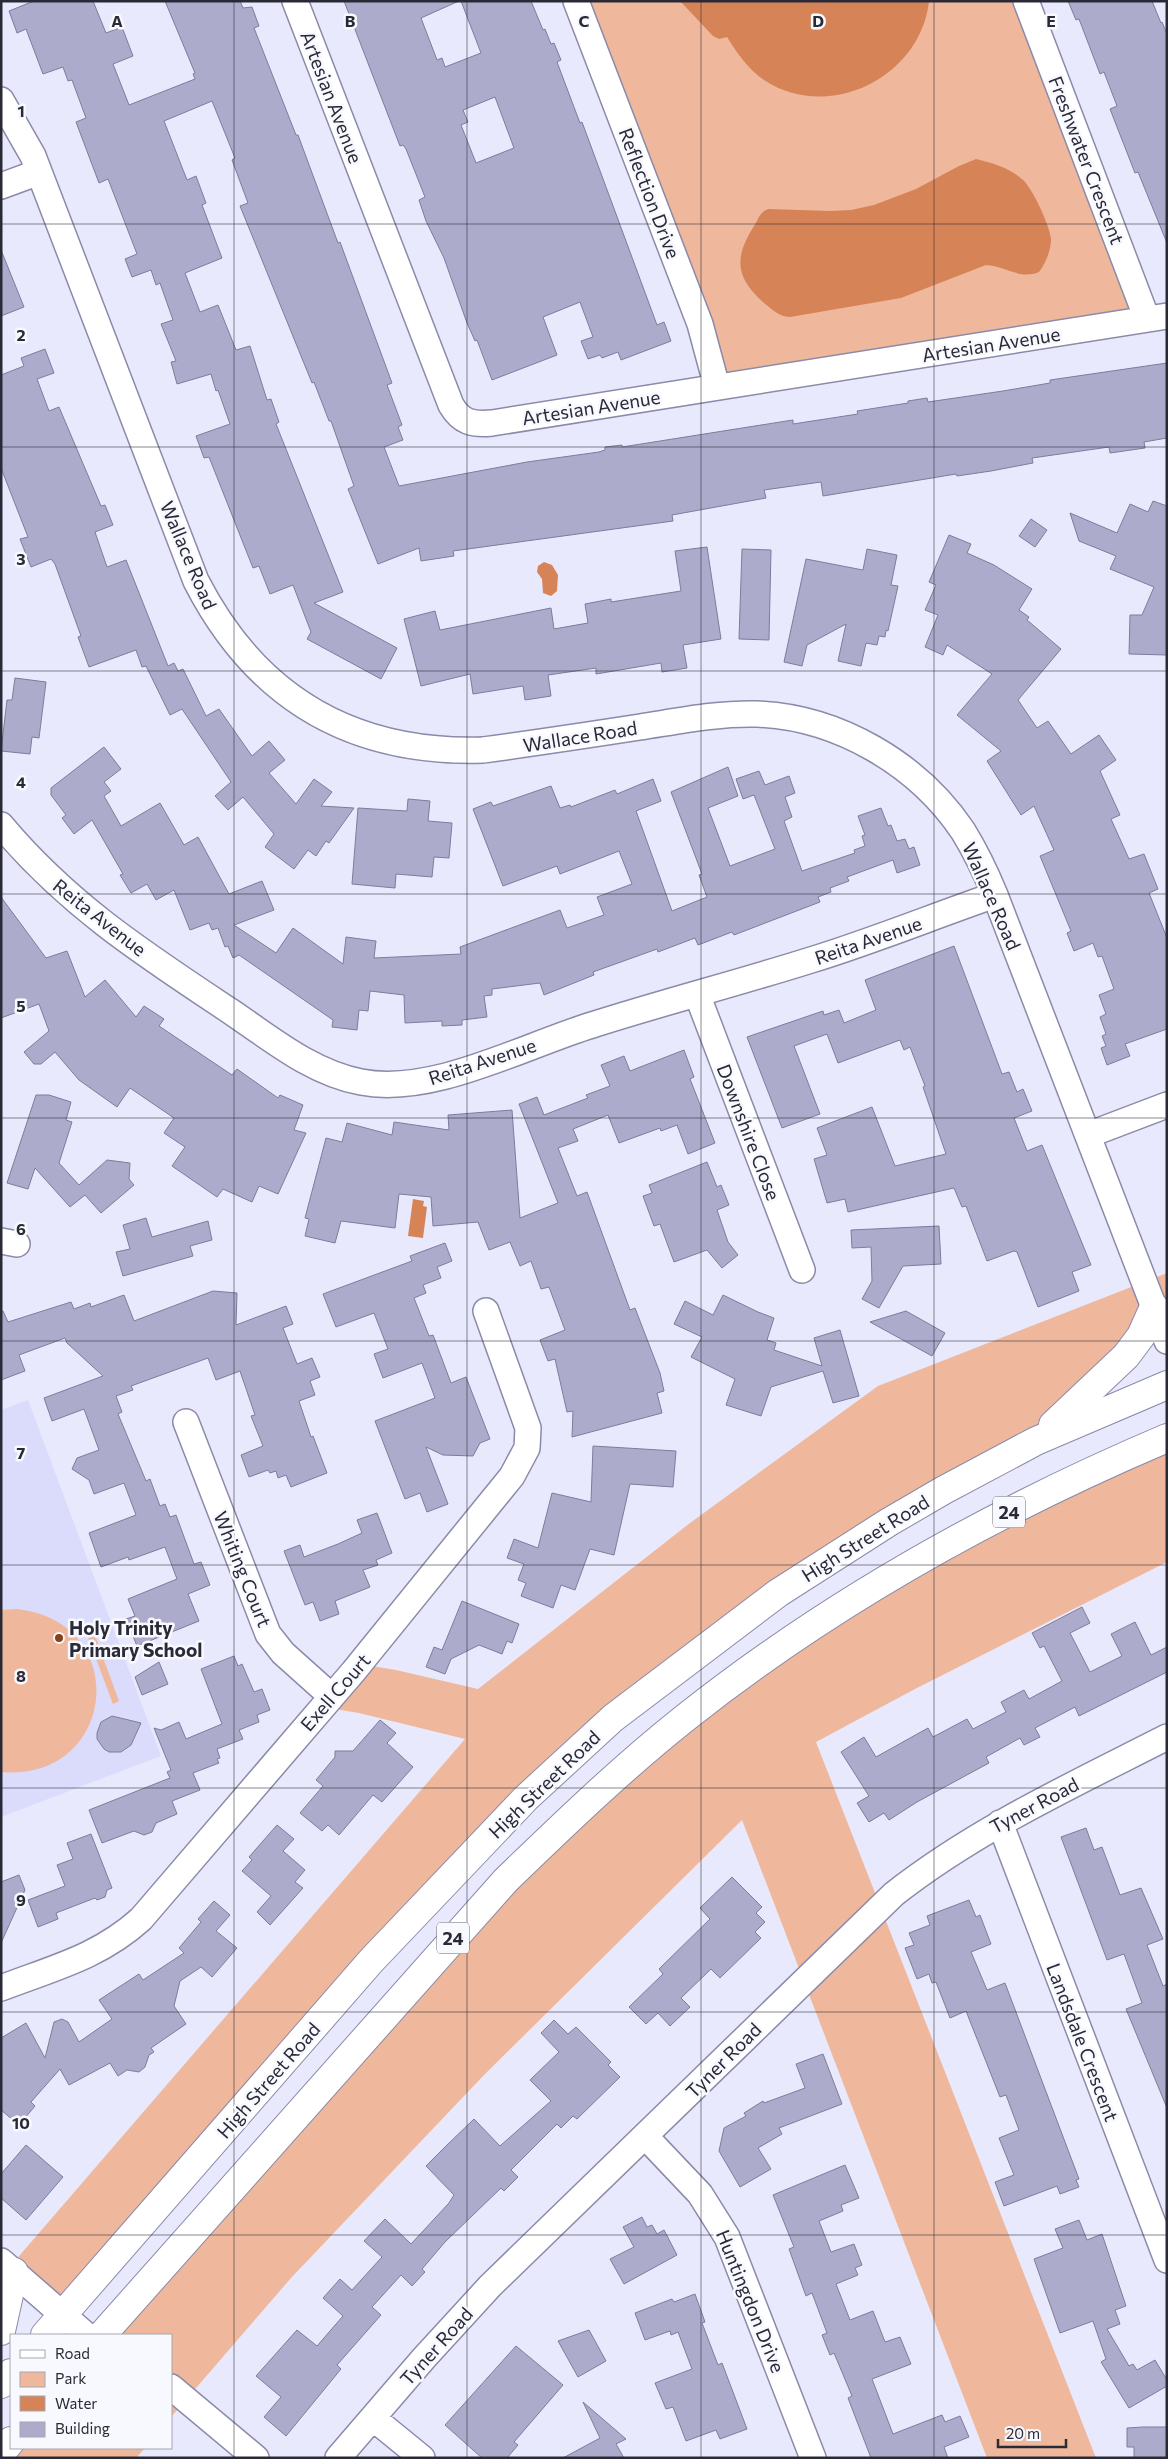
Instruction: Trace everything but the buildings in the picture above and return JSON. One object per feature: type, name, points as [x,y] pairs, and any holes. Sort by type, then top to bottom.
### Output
[{"type":"main road","points":[[1036,1441],[1126,1356],[1141,1336],[1154,1307]]},
{"type":"main road","name":"High Street Road","points":[[46,2334],[371,1961],[526,1798],[612,1718],[692,1656],[817,1567],[944,1490],[1036,1441],[1167,1385]]},
{"type":"main road","name":"24","points":[[103,2334],[506,1880],[569,1819],[683,1719],[797,1635],[920,1559],[1057,1488],[1167,1438]]},
{"type":"main road","points":[[1,2331],[8,2266]]},
{"type":"main road","points":[[1,2384],[10,2373]]},
{"type":"main road","points":[[1,2453],[10,2443]]},
{"type":"street","name":"Artesian Avenue","points":[[295,1],[451,405],[457,415],[471,423],[492,423],[1157,318]]},
{"type":"street","name":"Reflection Drive","points":[[576,1],[700,324],[717,387]]},
{"type":"street","name":"Freshwater Crescent","points":[[1026,1],[1157,318]]},
{"type":"street","name":"Wallace Road","points":[[1,100],[26,141],[39,172],[196,581],[228,635],[260,671],[279,687],[328,720],[353,730],[400,744],[453,751],[483,750],[726,714],[758,714],[814,723],[864,743],[910,774],[927,789],[962,831],[981,862],[1167,1341]]},
{"type":"street","points":[[1,186],[39,172]]},
{"type":"street","name":"Reita Avenue","points":[[1,825],[63,890],[134,946],[290,1052],[320,1067],[361,1082],[386,1084],[439,1078],[569,1032],[813,959],[995,895]]},
{"type":"street","name":"Downshire Close","points":[[697,994],[802,1270]]},
{"type":"street","points":[[1088,1135],[1167,1105]]},
{"type":"street","name":"Exell Court","points":[[1,1988],[92,1954],[124,1934],[140,1919],[331,1696],[494,1500],[524,1458],[529,1439],[525,1417],[486,1311]]},
{"type":"street","name":"Whiting Court","points":[[186,1422],[268,1634],[283,1653],[331,1696]]},
{"type":"street","name":"Tyner Road","points":[[338,2458],[424,2358],[484,2293],[894,1894],[930,1866],[1000,1823],[1167,1737]]},
{"type":"street","name":"Landsdale Crescent","points":[[1000,1823],[1167,2260]]},
{"type":"street","name":"Huntingdon Drive","points":[[645,2136],[700,2194],[727,2237],[813,2458]]},
{"type":"street","points":[[8,2266],[85,2334]]},
{"type":"street","points":[[172,2388],[256,2458]]},
{"type":"street","points":[[373,2418],[422,2458]]},
{"type":"shaded area","name":"Holy Trinity Primary School","points":[[28,1400],[161,1756],[1,1817],[1,1410]]},
{"type":"green space","points":[[576,1],[1026,1],[1147,319],[717,387]]},
{"type":"green space","points":[[1167,1273],[1167,1341],[1154,1308],[1036,1441],[944,1490],[613,1718],[63,2315],[1,2277],[465,1739],[359,1713],[322,1707],[360,1664],[396,1670],[478,1689],[690,1523],[878,1386]]},
{"type":"green space","points":[[1167,1438],[1167,1562],[915,1689],[816,1742],[1096,2458],[987,2458],[742,1820],[484,2075],[291,2278],[172,2416],[172,2334],[103,2334],[471,1917],[753,1666]]},
{"type":"green space","points":[[17,1609],[55,1620],[80,1642],[94,1669],[96,1700],[87,1729],[68,1753],[40,1769],[1,1772],[1,1610]]},
{"type":"green space","points":[[93,1630],[119,1701],[113,1704],[86,1632]]},
{"type":"green space","points":[[10,2449],[144,2449],[136,2458],[1,2458]]},
{"type":"water","points":[[680,1],[929,1],[922,28],[909,51],[890,71],[868,85],[843,94],[816,96],[789,92],[758,76],[739,55],[727,37],[719,39],[713,36]]},
{"type":"water","points":[[976,159],[1001,166],[1017,175],[1026,183],[1035,198],[1051,239],[1048,256],[1039,272],[1019,274],[986,265],[901,298],[790,317],[773,310],[754,294],[747,284],[741,267],[743,248],[747,237],[760,216],[768,209],[830,211],[851,210],[874,205],[916,189]]},
{"type":"water","points":[[544,562],[552,565],[558,575],[557,591],[551,596],[543,593],[542,579],[537,572],[538,566]]},
{"type":"water","points":[[413,1199],[424,1201],[423,1206],[427,1207],[423,1238],[408,1236]]},
{"type":"place","name":"Holy Trinity Primary School","points":[[59,1638]]}]
